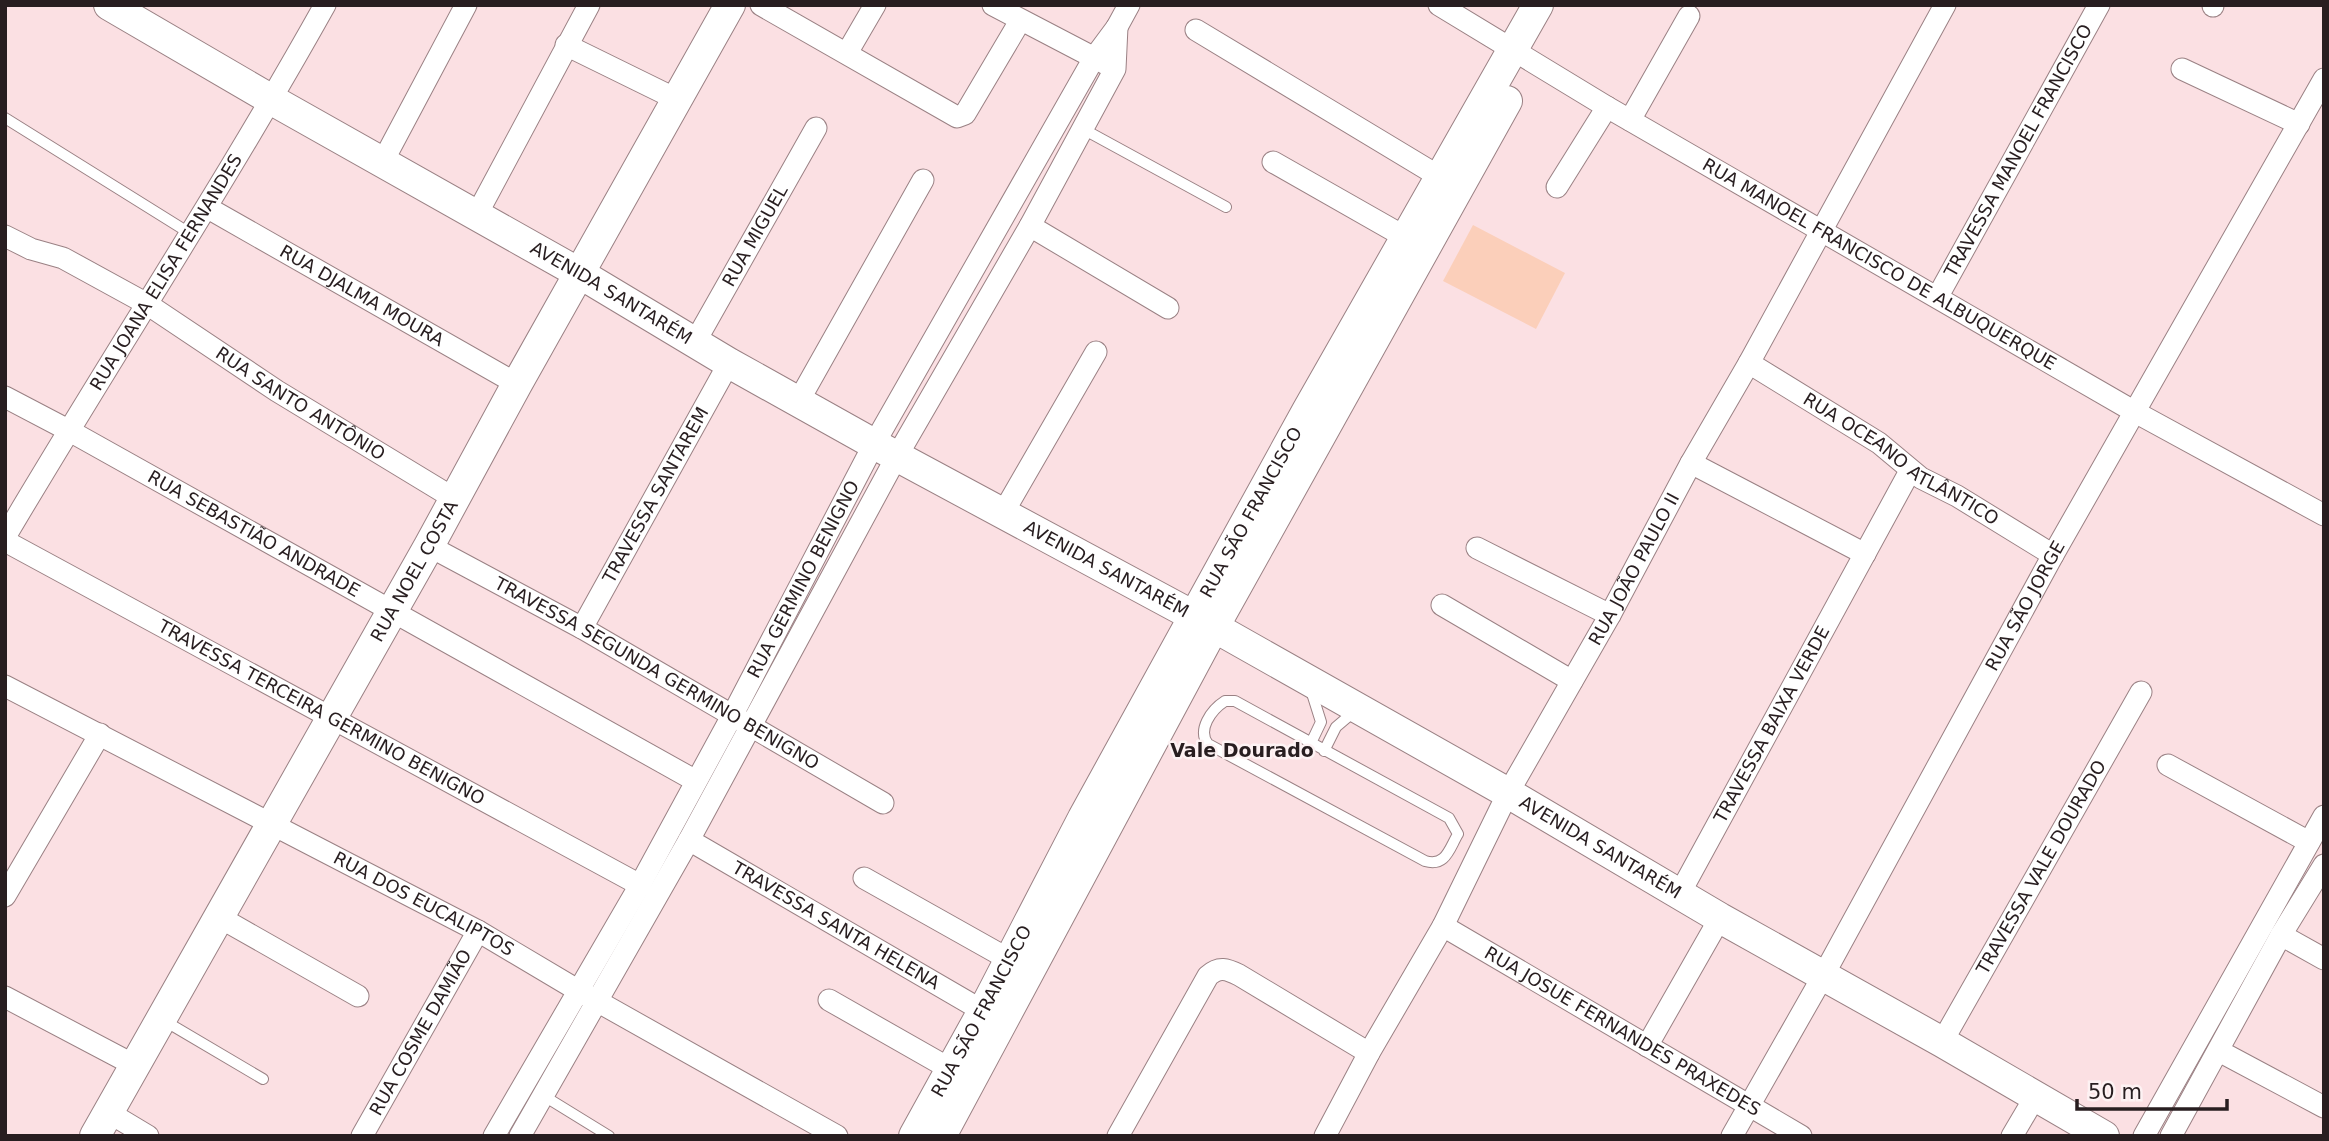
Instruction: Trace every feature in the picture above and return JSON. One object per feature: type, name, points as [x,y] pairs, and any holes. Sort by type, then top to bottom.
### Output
[{"type":"street","name":"AVENIDA SANTARÉM","points":[[109,5],[579,273],[729,363],[1204,622],[1508,793],[1720,918],[2104,1136]]},
{"type":"street","name":"RUA JOANA ELISA FERNANDES","points":[[5,539],[68,430],[208,208],[325,5]]},
{"type":"street","points":[[382,163],[466,5]]},
{"type":"street","points":[[475,216],[589,5]]},
{"type":"street","name":"RUA NOEL COSTA","points":[[101,1124],[456,499],[517,384],[730,5]]},
{"type":"street","points":[[761,5],[953,116],[960,117],[1020,21]]},
{"type":"street","points":[[846,53],[874,5]]},
{"type":"street","points":[[993,5],[1115,69]]},
{"type":"street","name":"RUA GERMINO BENIGNO","points":[[520,1136],[689,840],[741,722],[1094,58],[1117,27],[1129,5]]},
{"type":"street","name":"RUA MANOEL FRANCISCO DE ALBUQUERQUE","points":[[1439,5],[1607,107],[2136,412],[2324,515]]},
{"type":"street","name":"RUA SÃO FRANCISCO","points":[[914,1136],[984,1011],[1083,818],[1204,622],[1522,55],[1538,5]]},
{"type":"street","name":"RUA SÃO FRANCISCO","points":[[941,1136],[1405,237],[1440,177],[1522,55],[1560,5]]},
{"type":"street","name":"RUA JOÃO PAULO II","points":[[1325,1136],[1369,1053],[1443,926],[1508,793],[1610,615],[1691,463],[1749,363],[1945,5]]},
{"type":"street","name":"TRAVESSA MANOEL FRANCISCO","points":[[1938,296],[2099,5]]},
{"type":"street","points":[[1630,120],[1689,16]]},
{"type":"street","name":"RUA GERMINO BENIGNO","points":[[886,450],[1030,226],[1083,129],[1115,69],[1117,27]]},
{"type":"street","points":[[1196,30],[1440,177]]},
{"type":"street","points":[[566,46],[676,99]]},
{"type":"street","points":[[2182,69],[2299,124]]},
{"type":"street","name":"RUA SÃO JORGE","points":[[1732,1136],[1823,976],[2053,555],[2324,79]]},
{"type":"street","points":[[1557,187],[1607,107]]},
{"type":"street","name":"RUA MIGUEL","points":[[695,342],[816,128]]},
{"type":"street","points":[[1273,162],[1405,237]]},
{"type":"street","points":[[798,402],[923,180]]},
{"type":"street","name":"RUA DJALMA MOURA","points":[[208,208],[517,384]]},
{"type":"street","points":[[1030,226],[1168,307]]},
{"type":"street","name":"RUA SANTO ANTÔNIO","points":[[5,236],[32,249],[63,258],[147,304],[277,391],[456,499]]},
{"type":"street","points":[[1003,513],[1096,352]]},
{"type":"street","name":"TRAVESSA SANTAREM","points":[[582,628],[729,363]]},
{"type":"street","name":"RUA OCEANO ATLÂNTICO","points":[[1749,363],[1879,443],[1910,471],[2053,555]]},
{"type":"street","name":"RUA SEBASTIÃO ANDRADE","points":[[5,397],[696,781]]},
{"type":"street","points":[[1691,463],[1865,554]]},
{"type":"street","name":"TRAVESSA BAIXA VERDE","points":[[1680,893],[1910,471]]},
{"type":"street","name":"TRAVESSA TERCEIRA GERMINO BENIGNO","points":[[5,539],[640,885]]},
{"type":"street","name":"TRAVESSA SEGUNDA GERMINO BENIGNO","points":[[429,547],[582,628],[883,803]]},
{"type":"street","points":[[1477,548],[1610,615]]},
{"type":"street","points":[[1442,605],[1572,681]]},
{"type":"street","name":"RUA DOS EUCALIPTOS","points":[[5,686],[478,930],[598,1002],[837,1136]]},
{"type":"street","name":"TRAVESSA VALE DOURADO","points":[[1942,1042],[2141,692]]},
{"type":"street","name":"RUA GERMINO BENIGNO","points":[[494,1136],[640,885],[696,781],[741,722]]},
{"type":"street","points":[[5,896],[100,734]]},
{"type":"street","points":[[2168,765],[2309,842]]},
{"type":"street","points":[[2144,1136],[2324,816]]},
{"type":"street","name":"TRAVESSA SANTA HELENA","points":[[689,840],[984,1011]]},
{"type":"street","points":[[2171,1136],[2281,935],[2324,865]]},
{"type":"street","points":[[864,878],[1010,960]]},
{"type":"street","points":[[219,916],[358,996]]},
{"type":"street","points":[[1647,1046],[1720,918]]},
{"type":"street","name":"RUA JOSUE FERNANDES PRAXEDES","points":[[1443,926],[1801,1136]]},
{"type":"street","name":"RUA COSME DAMIÃO","points":[[362,1136],[478,930]]},
{"type":"street","points":[[2281,935],[2324,959]]},
{"type":"street","points":[[1118,1136],[1208,976],[1220,969],[1227,969],[1239,975],[1369,1053]]},
{"type":"street","points":[[5,997],[134,1066]]},
{"type":"street","points":[[829,1000],[952,1070]]},
{"type":"street","points":[[2219,1051],[2324,1107]]},
{"type":"street","points":[[2012,1136],[2035,1097]]},
{"type":"street","points":[[101,1124],[148,1136]]},
{"type":"lane","points":[[5,118],[191,234]]},
{"type":"lane","points":[[1083,129],[1226,207]]},
{"type":"lane","points":[[1308,681],[1321,722],[1311,743]]},
{"type":"lane","points":[[1225,701],[1235,701],[1324,751],[1449,818],[1458,834],[1442,860],[1434,863],[1425,861],[1208,744],[1203,737],[1203,730],[1216,706],[1225,701]]},
{"type":"lane","points":[[1324,751],[1336,727],[1358,709]]},
{"type":"lane","points":[[161,1018],[263,1079]]},
{"type":"lane","points":[[544,1096],[609,1136]]},
{"type":"shaded area","points":[[1473,225],[1565,273],[1536,329],[1443,281]]},
{"type":"district","name":"Vale Dourado","points":[[1242,750]]}]
